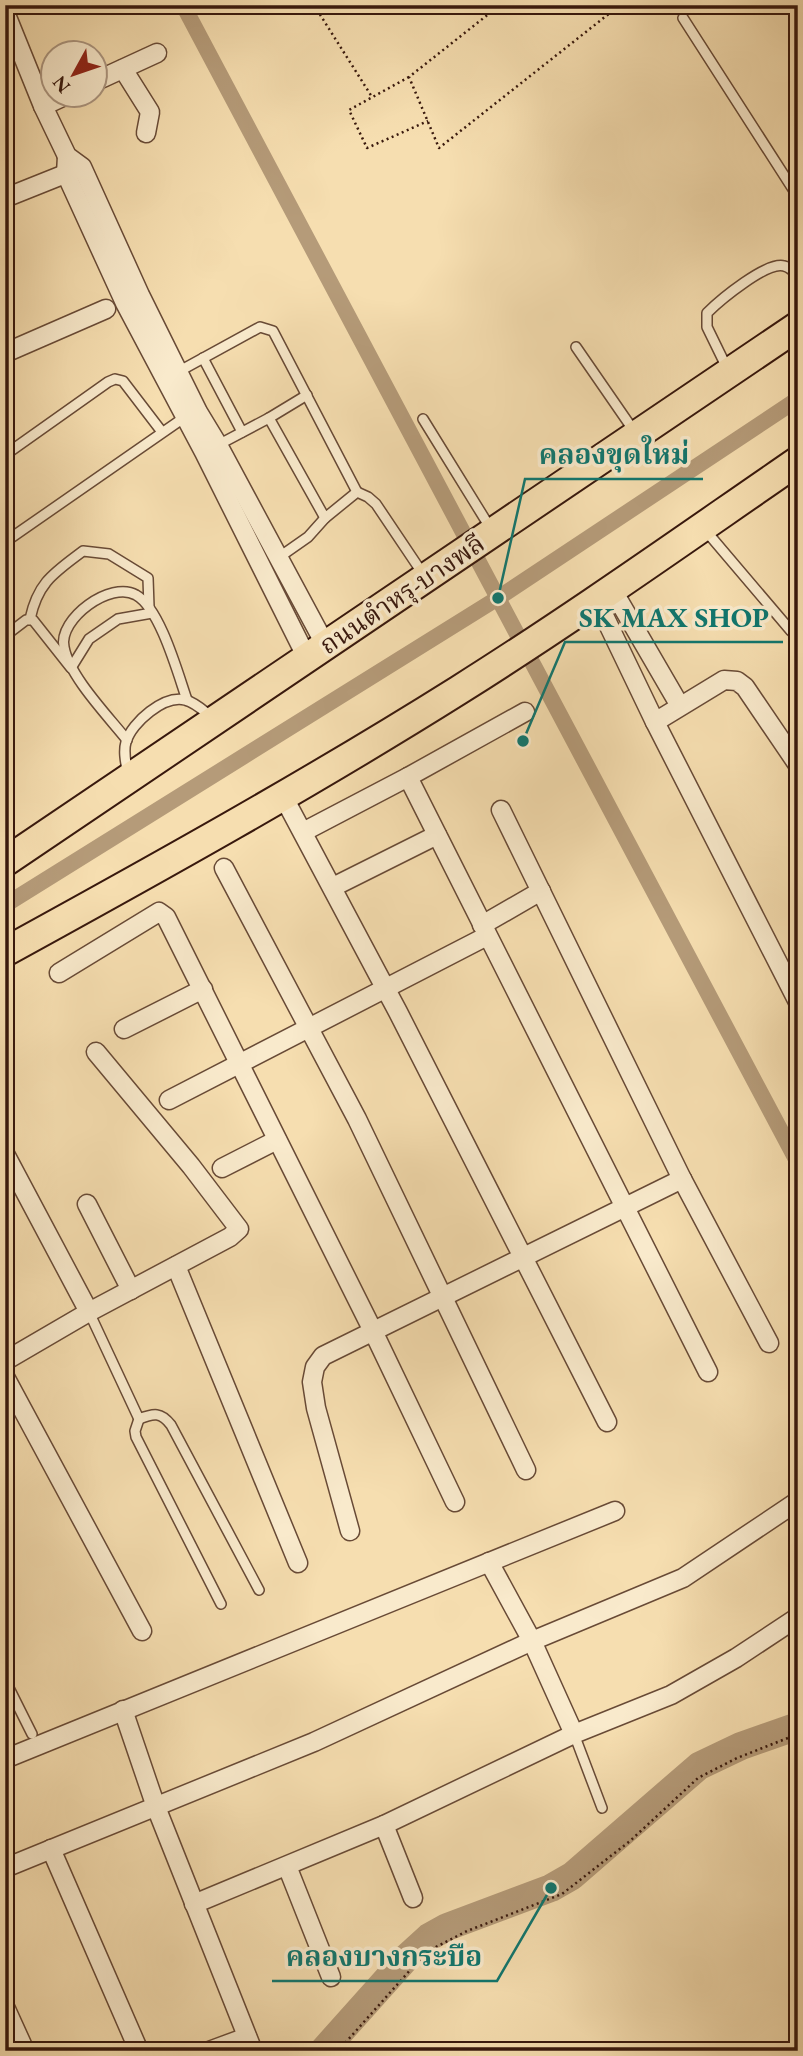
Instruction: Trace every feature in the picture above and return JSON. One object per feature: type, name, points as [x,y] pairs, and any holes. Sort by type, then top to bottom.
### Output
[{"type":"main road","name":"ถนนตำหรุ-บางพลี","points":[[5,862],[798,326]]},
{"type":"main road","points":[[5,953],[283,796],[411,720],[604,594],[798,461]]},
{"type":"street","points":[[5,12],[38,94]]},
{"type":"street","points":[[108,76],[157,53]]},
{"type":"street","points":[[123,69],[150,112],[146,133]]},
{"type":"street","points":[[44,108],[171,375],[185,416],[316,652]]},
{"type":"street","points":[[5,198],[72,166]]},
{"type":"street","points":[[5,353],[106,309]]},
{"type":"street","points":[[171,375],[218,445],[278,558],[316,652]]},
{"type":"street","points":[[604,594],[680,706]]},
{"type":"street","points":[[604,594],[655,722],[798,1002]]},
{"type":"street","points":[[655,722],[724,680],[737,681],[745,687],[798,765]]},
{"type":"street","points":[[303,832],[408,778],[525,712]]},
{"type":"street","points":[[408,778],[708,1372]]},
{"type":"street","points":[[283,796],[333,887],[607,1422]]},
{"type":"street","points":[[501,810],[682,1179],[769,1343]]},
{"type":"street","points":[[333,887],[437,835]]},
{"type":"street","points":[[225,868],[357,1119],[526,1470]]},
{"type":"street","points":[[169,1100],[385,988],[485,931],[541,891]]},
{"type":"street","points":[[59,973],[159,912],[166,917],[373,1331],[455,1502]]},
{"type":"street","points":[[124,1030],[203,989]]},
{"type":"street","points":[[5,1362],[89,1312],[230,1237],[239,1229],[96,1052]]},
{"type":"street","points":[[222,1168],[277,1140]]},
{"type":"street","points":[[5,1154],[89,1312]]},
{"type":"street","points":[[350,1531],[316,1408],[312,1382],[315,1367],[323,1356],[682,1179]]},
{"type":"street","points":[[87,1204],[131,1290]]},
{"type":"street","points":[[176,1266],[299,1563]]},
{"type":"street","points":[[5,1377],[142,1631]]},
{"type":"street","points":[[5,1868],[314,1742],[533,1641],[683,1578],[798,1501]]},
{"type":"street","points":[[5,1759],[615,1511]]},
{"type":"street","points":[[489,1562],[533,1641],[574,1734]]},
{"type":"street","points":[[194,1904],[384,1825],[574,1734],[671,1695],[736,1658],[798,1617]]},
{"type":"street","points":[[123,1710],[156,1807],[250,2044],[209,2051]]},
{"type":"street","points":[[384,1825],[413,1898]]},
{"type":"street","points":[[51,1849],[139,2051]]},
{"type":"street","points":[[287,1866],[331,1976]]},
{"type":"street","points":[[5,2007],[25,2051]]},
{"type":"lane","points":[[683,18],[798,198]]},
{"type":"lane","points":[[729,373],[707,327],[708,313],[729,292],[774,266],[784,265],[798,276]]},
{"type":"lane","points":[[171,375],[260,327],[273,331],[357,492],[376,504],[435,573]]},
{"type":"lane","points":[[576,347],[637,435]]},
{"type":"lane","points":[[203,358],[242,432]]},
{"type":"lane","points":[[5,455],[115,379],[123,381],[162,432]]},
{"type":"lane","points":[[218,445],[307,395]]},
{"type":"lane","points":[[5,542],[185,416]]},
{"type":"lane","points":[[269,418],[325,518]]},
{"type":"lane","points":[[423,419],[493,534]]},
{"type":"lane","points":[[278,558],[308,537],[325,518],[357,492]]},
{"type":"lane","points":[[703,526],[791,631]]},
{"type":"lane","points":[[5,636],[30,619],[35,598],[51,575],[83,551],[108,554],[148,578],[151,610]]},
{"type":"lane","points":[[71,668],[63,644],[71,622],[91,602],[116,592],[135,594],[151,610],[166,641],[187,700]]},
{"type":"lane","points":[[71,668],[89,639],[118,619],[151,610]]},
{"type":"lane","points":[[30,619],[127,740]]},
{"type":"lane","points":[[128,780],[125,751],[127,740],[148,714],[172,700],[187,700],[217,720]]},
{"type":"lane","points":[[89,1312],[139,1419],[136,1437],[221,1604]]},
{"type":"lane","points":[[139,1419],[157,1414],[164,1416],[171,1424],[258,1590]]},
{"type":"lane","points":[[5,1680],[32,1734]]},
{"type":"lane","points":[[574,1734],[603,1808]]},
{"type":"path","points":[[314,5],[372,97]]},
{"type":"path","points":[[428,121],[367,148],[349,110],[409,77],[493,7],[500,5]]},
{"type":"path","points":[[409,77],[439,148],[620,5]]},
{"type":"path","points":[[338,2051],[432,1949],[467,1931],[562,1894],[630,1841],[698,1778],[737,1758],[798,1734]]},
{"type":"waterway","points":[[183,5],[798,1163]]},
{"type":"waterway","points":[[5,905],[498,598],[798,399]]},
{"type":"waterway","points":[[323,2051],[407,1957],[429,1937],[447,1927],[551,1888],[572,1876],[699,1766],[741,1746],[798,1726]]},
{"type":"place","name":"คลองขุดใหม่","points":[[498,598]]},
{"type":"place","name":"SK MAX SHOP","points":[[523,741]]},
{"type":"place","name":"คลองบางกระบือ","points":[[551,1888]]}]
